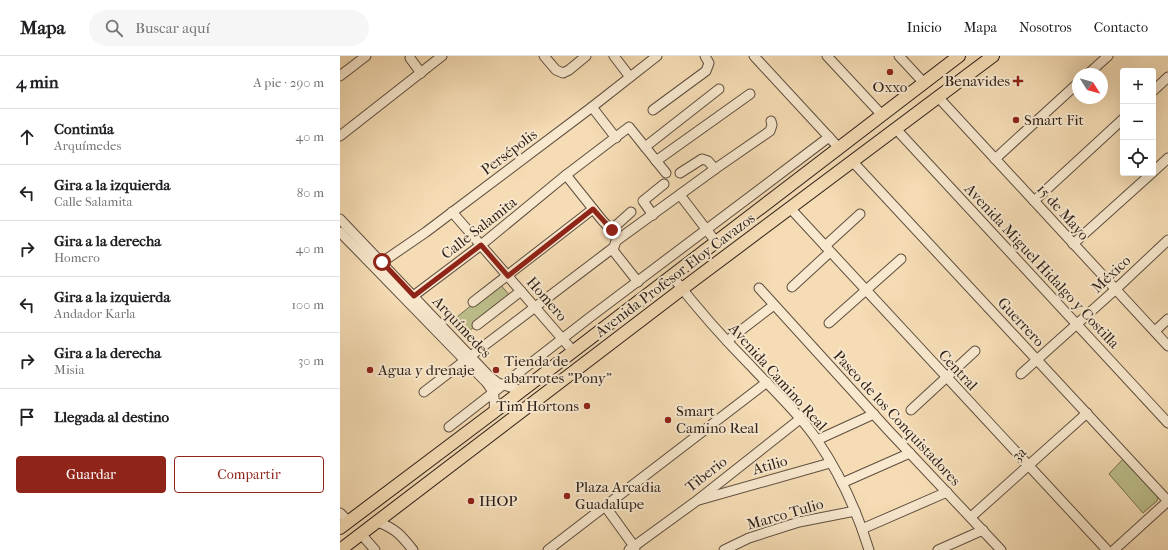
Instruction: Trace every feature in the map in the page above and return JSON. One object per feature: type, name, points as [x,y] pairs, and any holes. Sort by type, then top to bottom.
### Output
[{"type":"main road","name":"Avenida Profesor Eloy Cavazos","points":[[343,521],[368,507],[522,391],[959,56]]},
{"type":"main road","name":"Avenida Profesor Eloy Cavazos","points":[[340,550],[682,289],[993,56]]},
{"type":"main road","points":[[361,534],[360,524],[368,507]]},
{"type":"street","points":[[340,136],[442,56]]},
{"type":"street","points":[[544,56],[556,70],[563,74],[586,56]]},
{"type":"street","points":[[614,56],[630,78]]},
{"type":"street","name":"Persépolis","points":[[378,265],[452,212],[592,107],[657,56]]},
{"type":"street","points":[[653,110],[703,73],[709,66],[705,56]]},
{"type":"street","points":[[754,56],[839,148]]},
{"type":"street","points":[[827,56],[882,115]]},
{"type":"street","points":[[899,56],[924,83]]},
{"type":"street","points":[[1095,68],[1108,56]]},
{"type":"street","points":[[340,76],[362,58]]},
{"type":"street","points":[[410,58],[421,73]]},
{"type":"street","points":[[1156,88],[1168,77]]},
{"type":"street","points":[[995,158],[1072,88]]},
{"type":"street","points":[[666,173],[645,147],[719,89]]},
{"type":"street","points":[[656,162],[750,94]]},
{"type":"street","name":"15 de Mayo","points":[[938,97],[1168,346]]},
{"type":"street","points":[[592,107],[616,138]]},
{"type":"street","points":[[424,392],[653,215],[716,168],[770,131],[772,125],[771,121]]},
{"type":"street","points":[[1034,201],[1120,122]]},
{"type":"street","name":"Calle Salamita","points":[[410,298],[481,245],[566,175],[629,127],[645,147]]},
{"type":"street","name":"Avenida Miguel Hidalgo y Costilla","points":[[896,129],[1168,423]]},
{"type":"street","points":[[449,427],[563,338],[829,137]]},
{"type":"street","points":[[1156,168],[1168,158]]},
{"type":"street","points":[[680,173],[702,159],[708,161],[716,168]]},
{"type":"street","name":"Guerrero","points":[[853,162],[1168,501]]},
{"type":"street","points":[[566,175],[612,230]]},
{"type":"street","points":[[1073,244],[1148,176]]},
{"type":"street","points":[[653,215],[643,201],[664,184]]},
{"type":"street","points":[[680,195],[716,242]]},
{"type":"street","name":"Central","points":[[790,208],[1107,550]]},
{"type":"street","points":[[473,302],[593,209]]},
{"type":"street","name":"Homero","points":[[452,212],[563,338],[573,352]]},
{"type":"street","points":[[631,212],[612,230],[611,236],[614,245],[638,282]]},
{"type":"street","points":[[792,287],[860,214]]},
{"type":"street","name":"Arquímedes","points":[[340,219],[378,265],[468,358],[502,385],[522,391]]},
{"type":"street","name":"Arquímedes","points":[[340,232],[378,265]]},
{"type":"street","name":"México","points":[[1021,374],[1168,240]]},
{"type":"street","points":[[829,323],[901,259]]},
{"type":"street","name":"Avenida Camino Real","points":[[672,276],[727,341],[767,382],[817,440],[842,483],[855,510],[869,550]]},
{"type":"street","name":"Paseo de los Conquistadores","points":[[759,288],[1001,550]]},
{"type":"street","points":[[477,325],[521,291]]},
{"type":"street","points":[[727,341],[774,305]]},
{"type":"street","points":[[1155,331],[1168,319]]},
{"type":"street","points":[[911,410],[975,351]]},
{"type":"street","name":"Arquímedes","points":[[468,358],[494,392]]},
{"type":"street","points":[[548,550],[767,382]]},
{"type":"street","points":[[494,392],[494,412]]},
{"type":"street","name":"3a","points":[[971,517],[1086,413]]},
{"type":"street","points":[[817,440],[874,414]]},
{"type":"street","name":"Tiberio","points":[[632,549],[800,419]]},
{"type":"street","points":[[842,483],[910,453]]},
{"type":"street","name":"Atilio","points":[[694,502],[830,463]]},
{"type":"street","points":[[862,529],[947,492]]},
{"type":"street","points":[[1114,550],[1168,501]]},
{"type":"street","points":[[605,506],[631,542],[632,549]]},
{"type":"street","name":"Marco Tulio","points":[[724,550],[749,538],[799,522],[855,510]]},
{"type":"street","points":[[378,522],[397,531],[413,550]]},
{"type":"street","points":[[938,550],[983,530]]},
{"type":"street","points":[[361,534],[375,550]]},
{"type":"green space","points":[[499,283],[511,297],[464,335],[452,321]]},
{"type":"green space","points":[[1124,458],[1158,496],[1157,501],[1143,513],[1109,474]]},
{"type":"place","name":"Oxxo","points":[[890,72]]},
{"type":"place","name":"Benavides","points":[[1018,81]]},
{"type":"place","name":"Smart Fit","points":[[1016,120]]},
{"type":"place","name":"Agua y drenaje","points":[[370,370]]},
{"type":"place","name":"Tienda de abarrotes \"Pony\"","points":[[496,370]]},
{"type":"place","name":"Tim Hortons","points":[[587,406]]},
{"type":"place","name":"Smart Camino Real","points":[[668,420]]},
{"type":"place","name":"Plaza Arcadia Guadalupe","points":[[567,496]]},
{"type":"place","name":"IHOP","points":[[471,501]]},
{"type":"route","points":[[382,262],[414,296],[481,245],[508,276],[593,209],[612,230]]}]
